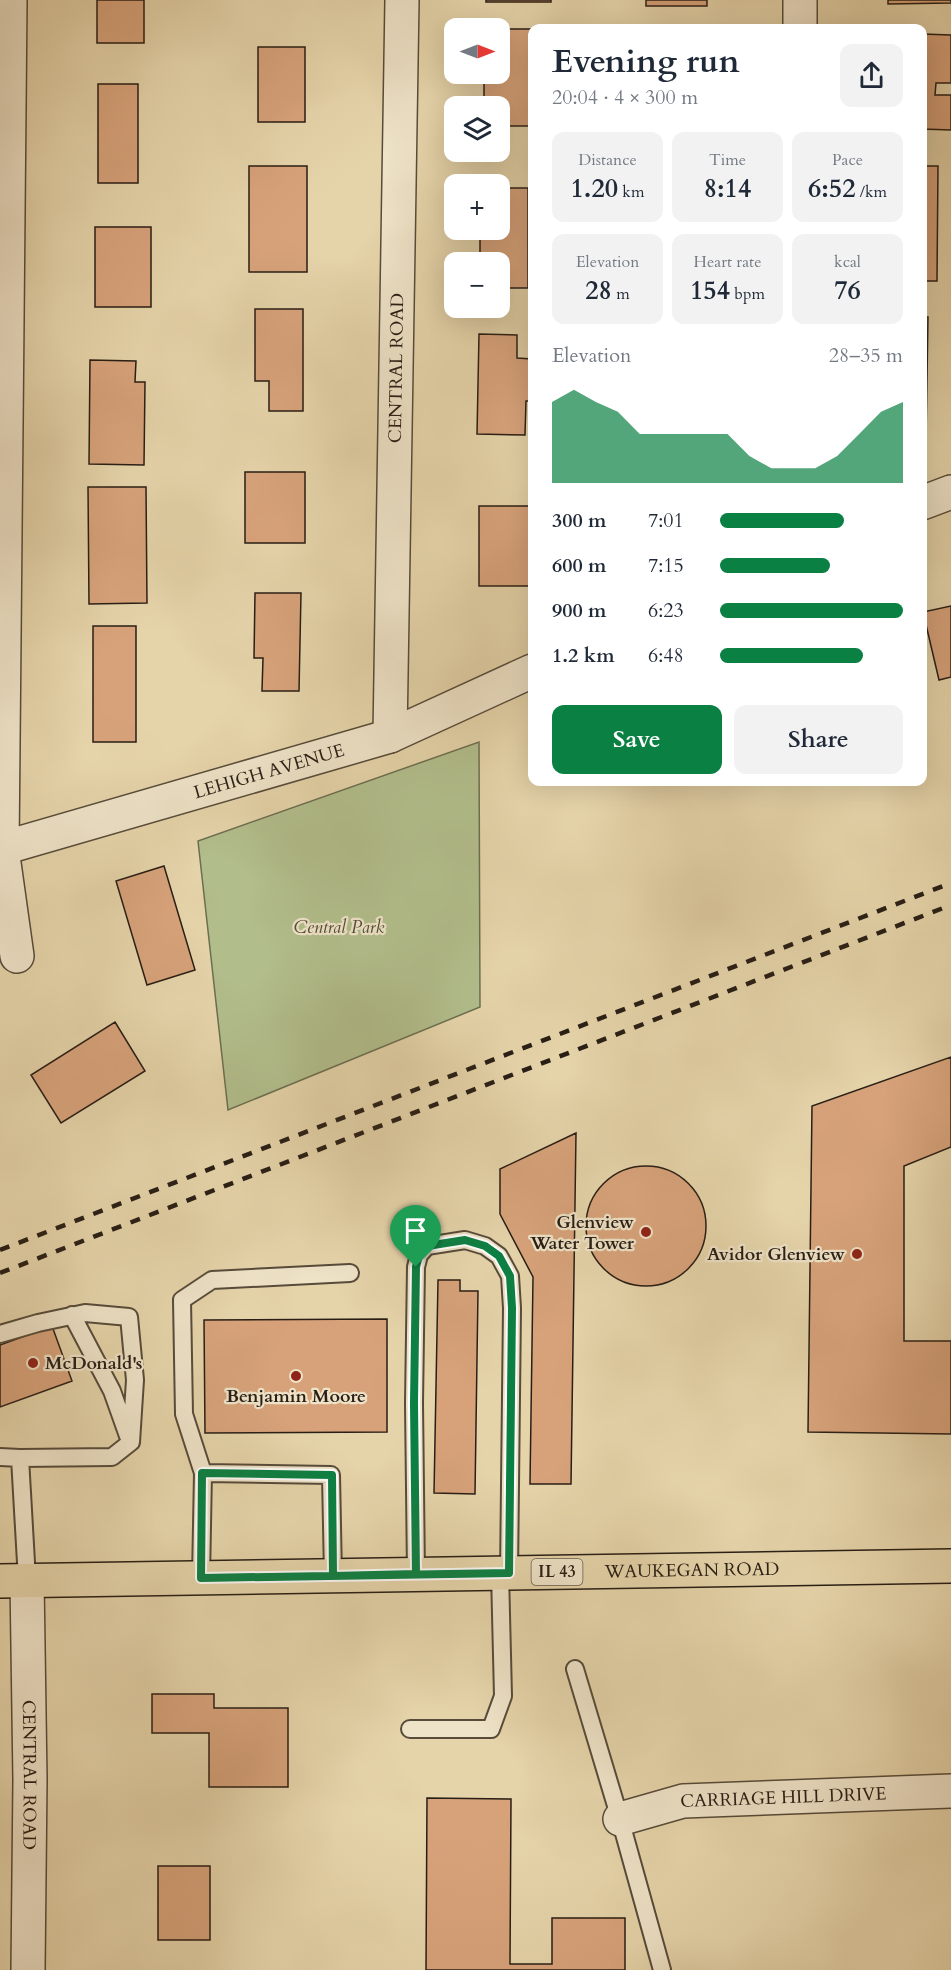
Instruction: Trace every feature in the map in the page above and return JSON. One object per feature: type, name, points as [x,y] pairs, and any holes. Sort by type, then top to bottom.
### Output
[{"type":"main road","name":"WAUKEGAN ROAD","points":[[13,1580],[951,1566]]},
{"type":"street","points":[[10,0],[1,849],[17,956]]},
{"type":"street","name":"CENTRAL ROAD","points":[[390,736],[402,0]]},
{"type":"street","points":[[800,0],[800,24]]},
{"type":"street","points":[[927,501],[951,492]]},
{"type":"street","name":"LEHIGH AVENUE","points":[[1,849],[390,736],[528,673]]},
{"type":"street","name":"CENTRAL ROAD","points":[[13,1580],[30,1780],[28,1970]]},
{"type":"street","name":"CARRIAGE HILL DRIVE","points":[[620,1819],[683,1801],[951,1791]]},
{"type":"lane","points":[[410,1729],[491,1729],[503,1696],[512,1308],[510,1276],[499,1256],[485,1246],[465,1240],[427,1246],[419,1255],[416,1267],[414,1403],[416,1574]]},
{"type":"lane","points":[[201,1578],[202,1473],[184,1414],[182,1300],[212,1280],[350,1273]]},
{"type":"lane","points":[[0,1334],[85,1313],[129,1317],[135,1380],[131,1442],[112,1457],[0,1457]]},
{"type":"lane","points":[[72,1316],[112,1392],[131,1442]]},
{"type":"lane","points":[[13,1580],[20,1458]]},
{"type":"lane","points":[[202,1473],[332,1475],[333,1576]]},
{"type":"lane","points":[[575,1669],[662,1970]]},
{"type":"green space","name":"Central Park","points":[[479,742],[480,1007],[228,1110],[198,841]]},
{"type":"building","points":[[97,0],[144,0],[144,43],[97,43]]},
{"type":"building","points":[[486,0],[551,0],[551,2],[486,2]]},
{"type":"building","points":[[646,0],[707,0],[707,6],[646,6]]},
{"type":"building","points":[[888,0],[951,0],[951,3],[888,4]]},
{"type":"building","points":[[510,29],[528,29],[528,126],[510,126],[510,96],[484,96],[484,84],[510,84]]},
{"type":"building","points":[[927,34],[951,35],[951,83],[936,83],[935,95],[951,95],[951,130],[927,129]]},
{"type":"building","points":[[258,47],[305,47],[305,122],[258,122]]},
{"type":"building","points":[[98,84],[138,84],[138,183],[98,183]]},
{"type":"building","points":[[249,166],[307,166],[307,272],[249,272]]},
{"type":"building","points":[[927,166],[938,166],[937,281],[927,281]]},
{"type":"building","points":[[510,188],[528,188],[528,288],[510,288],[510,252],[480,252],[480,240],[510,240]]},
{"type":"building","points":[[95,227],[151,227],[151,307],[95,307]]},
{"type":"building","points":[[255,309],[303,309],[303,411],[269,411],[269,381],[255,381]]},
{"type":"building","points":[[927,317],[928,317],[927,378]]},
{"type":"building","points":[[479,334],[517,335],[517,358],[528,359],[525,435],[477,434]]},
{"type":"building","points":[[90,360],[136,361],[135,382],[145,382],[144,465],[89,464]]},
{"type":"building","points":[[245,472],[305,472],[305,543],[245,543]]},
{"type":"building","points":[[88,487],[146,487],[147,603],[89,604]]},
{"type":"building","points":[[479,506],[528,506],[528,586],[479,586]]},
{"type":"building","points":[[255,593],[301,593],[299,691],[262,691],[263,658],[254,658]]},
{"type":"building","points":[[951,606],[951,677],[939,680],[927,629],[927,611]]},
{"type":"building","points":[[93,626],[136,626],[136,742],[93,742]]},
{"type":"building","points":[[164,866],[195,970],[147,985],[116,881]]},
{"type":"building","points":[[115,1022],[145,1071],[61,1123],[31,1075]]},
{"type":"building","name":"Avidor Glenview","points":[[951,1057],[951,1147],[904,1166],[904,1341],[951,1341],[951,1434],[808,1432],[812,1106]]},
{"type":"building","points":[[576,1133],[571,1484],[530,1484],[533,1277],[500,1214],[500,1169]]},
{"type":"building","name":"Glenview Water Tower","points":[[646,1166],[669,1170],[689,1183],[702,1203],[706,1226],[702,1249],[689,1269],[669,1282],[646,1286],[623,1282],[603,1269],[590,1249],[586,1226],[590,1203],[603,1183],[623,1170]]},
{"type":"building","points":[[438,1280],[460,1280],[460,1291],[478,1291],[475,1494],[434,1493]]},
{"type":"building","name":"Benjamin Moore","points":[[387,1319],[387,1432],[205,1433],[204,1320]]},
{"type":"building","name":"McDonald's","points":[[52,1326],[72,1381],[0,1407],[0,1345]]},
{"type":"building","points":[[152,1694],[214,1694],[214,1708],[288,1708],[288,1787],[209,1787],[209,1733],[152,1733]]},
{"type":"building","points":[[427,1798],[511,1799],[510,1964],[552,1964],[552,1918],[625,1918],[625,1970],[426,1970]]},
{"type":"building","points":[[158,1866],[210,1866],[210,1940],[158,1940]]},
{"type":"railway","points":[[0,1250],[951,883]]},
{"type":"railway","points":[[0,1273],[951,905]]},
{"type":"place","name":"Glenview Water Tower","points":[[646,1232]]},
{"type":"place","name":"Avidor Glenview","points":[[857,1254]]},
{"type":"place","name":"McDonald's","points":[[33,1363]]},
{"type":"place","name":"Benjamin Moore","points":[[296,1376]]},
{"type":"route","points":[[416,1267],[414,1403],[416,1574],[333,1576],[332,1475],[202,1473],[201,1578],[509,1573],[512,1308],[510,1276],[499,1256],[485,1246],[465,1240],[427,1246],[419,1255],[416,1267]]}]
